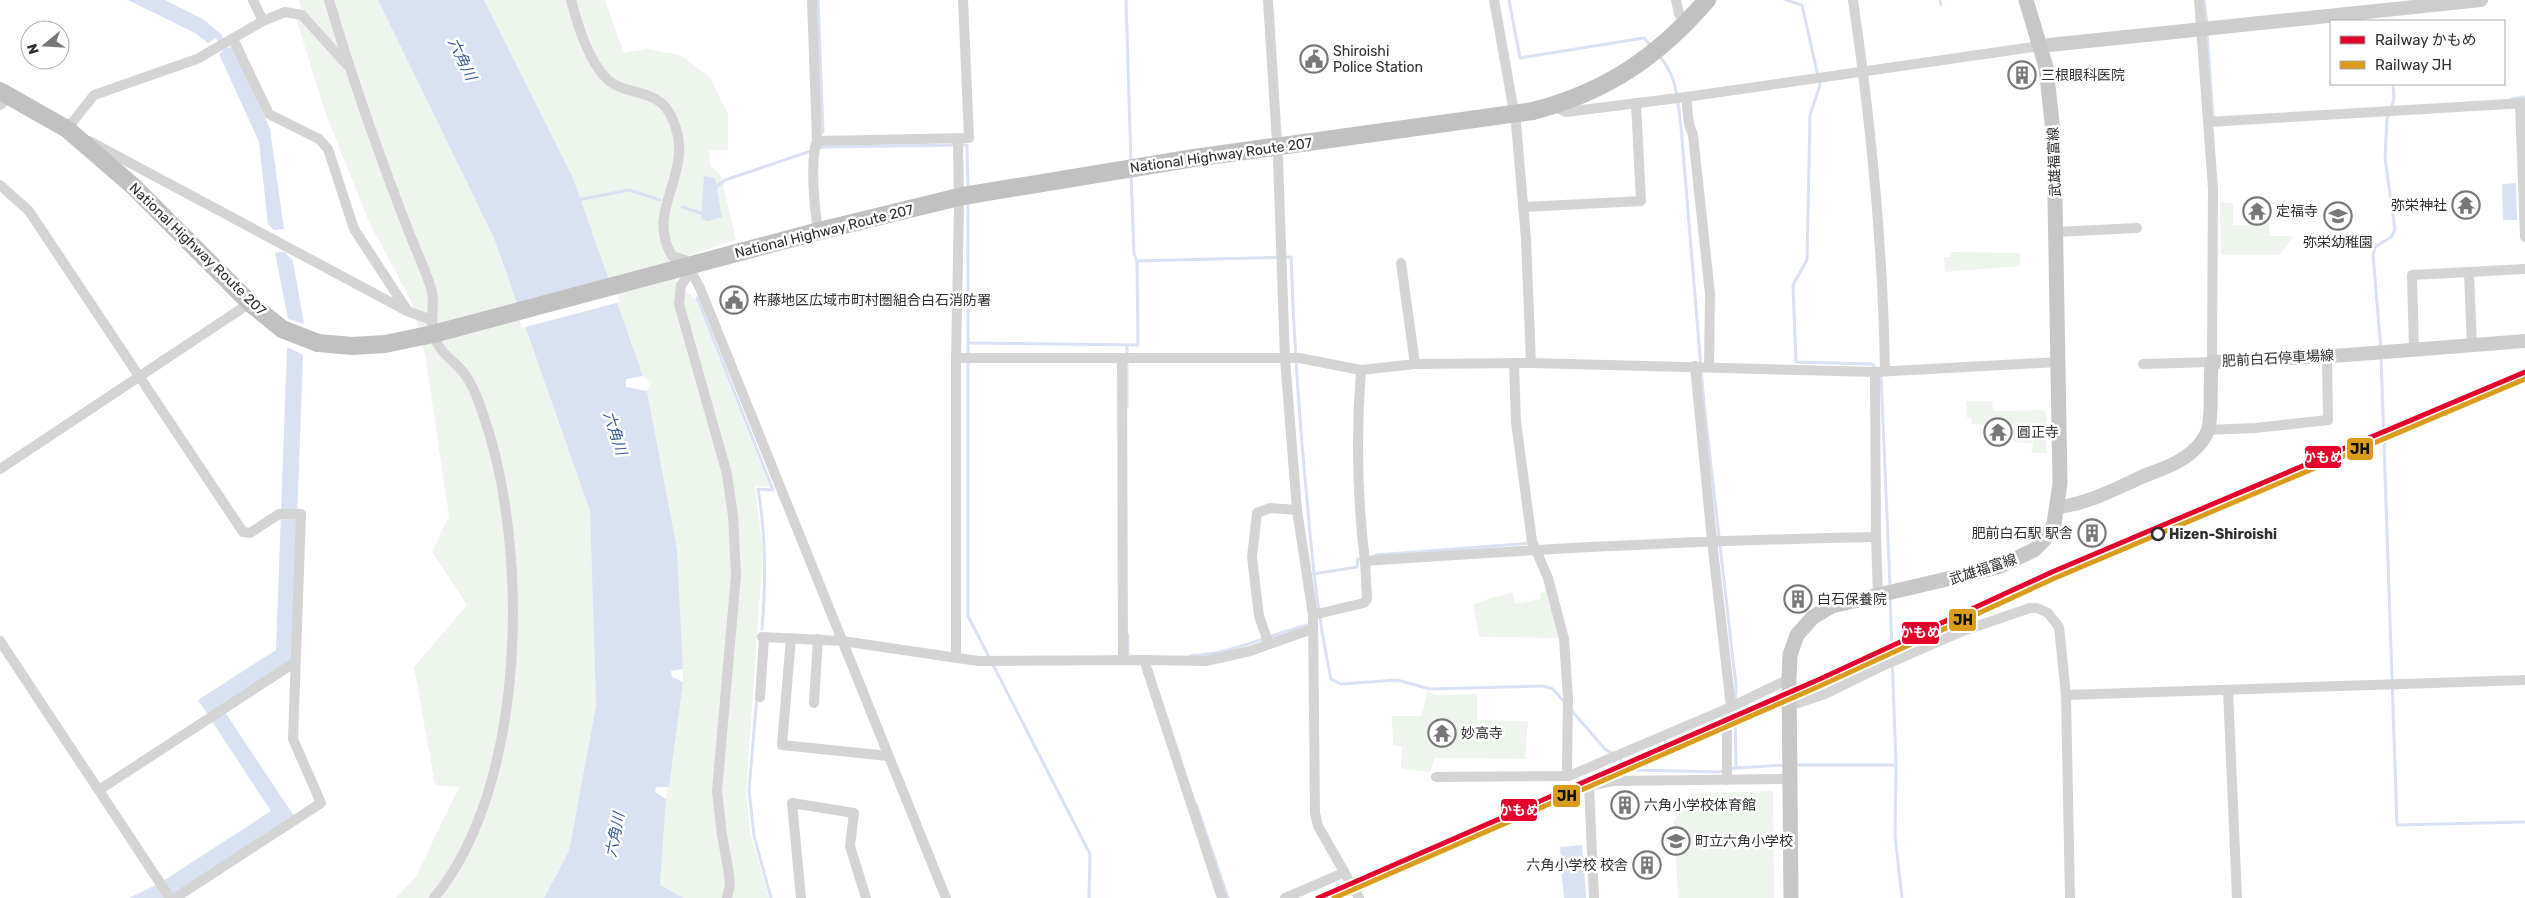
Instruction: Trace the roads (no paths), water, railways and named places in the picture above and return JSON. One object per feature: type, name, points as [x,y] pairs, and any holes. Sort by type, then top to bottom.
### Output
[{"type":"highway","name":"National Highway Route 207","points":[[3,97],[67,129],[133,186],[250,303],[282,329],[318,342],[352,346],[385,344],[437,328],[688,267],[819,231],[965,196],[1277,146],[1514,115],[1553,106],[1583,96],[1624,74],[1656,52],[1686,25],[1707,0]]},
{"type":"main road","name":"武雄福富線","points":[[1791,898],[1789,679],[1790,655],[1797,635],[1812,617],[1832,606],[1998,567],[2018,559],[2034,550],[2054,524],[2060,483],[2054,141],[2048,83],[2040,46],[2026,0]]},
{"type":"main road","points":[[2040,46],[2448,1],[2481,0]]},
{"type":"main road","name":"肥前白石停車場線","points":[[2208,430],[2212,362],[2381,353],[2525,341]]},
{"type":"main road","points":[[2058,507],[2084,502],[2180,460],[2199,446],[2208,430]]},
{"type":"street","points":[[253,0],[263,21]]},
{"type":"street","points":[[329,0],[348,67],[432,291],[441,352],[465,374],[473,388],[499,466],[510,538],[513,608],[508,683],[502,735],[494,774],[474,832],[458,864],[434,898]]},
{"type":"street","points":[[571,0],[595,63],[609,81],[641,92],[663,104],[672,118],[679,154],[662,226],[666,246],[672,256],[684,260],[700,288],[946,898]]},
{"type":"street","points":[[812,0],[815,216],[819,231]]},
{"type":"street","points":[[815,147],[957,143],[969,138],[963,0]]},
{"type":"street","points":[[1268,0],[1277,146],[1281,257],[1292,359],[1297,510],[1315,620],[1315,813],[1318,826],[1359,898]]},
{"type":"street","points":[[1494,0],[1514,115],[1524,207],[1531,363]]},
{"type":"street","points":[[1676,0],[1679,14],[1686,25]]},
{"type":"street","points":[[1853,0],[1864,71],[1875,176],[1884,295],[1876,536],[1885,594]]},
{"type":"street","points":[[2143,364],[2212,362],[2213,189],[2208,122],[2205,27],[2199,0]]},
{"type":"street","points":[[348,67],[302,15],[285,12],[263,21],[197,59],[94,95],[67,129],[437,328]]},
{"type":"street","points":[[227,43],[269,114],[319,139],[328,149],[354,229],[407,311]]},
{"type":"street","points":[[1553,106],[1566,112],[1680,98],[2040,46]]},
{"type":"street","points":[[1680,98],[1693,134],[1710,294],[1702,367],[1715,542],[1735,705]]},
{"type":"street","points":[[1524,207],[1641,201],[1636,103]]},
{"type":"street","points":[[2208,122],[2523,104],[2525,236]]},
{"type":"street","points":[[956,658],[959,358],[965,196],[957,143]]},
{"type":"street","points":[[0,185],[29,211],[243,532],[250,533],[279,514],[300,514],[293,739],[321,803],[176,898]]},
{"type":"street","points":[[2056,232],[2137,228]]},
{"type":"street","points":[[1401,263],[1415,364]]},
{"type":"street","points":[[688,267],[688,276],[682,285],[679,304],[727,474],[735,535],[736,575],[718,791],[722,835],[730,885],[727,898]]},
{"type":"street","points":[[2414,350],[2412,275],[2525,270]]},
{"type":"street","points":[[2470,272],[2472,346]]},
{"type":"street","points":[[0,469],[140,378],[250,303]]},
{"type":"street","points":[[2208,430],[2255,428],[2328,420],[2327,356]]},
{"type":"street","points":[[959,358],[1292,359],[1360,370],[1415,364],[1531,363],[1880,371],[2058,362]]},
{"type":"street","points":[[1123,660],[1126,359]]},
{"type":"street","points":[[1514,363],[1516,422],[1537,546],[1548,578],[1564,639],[1568,698],[1567,768],[1569,776]]},
{"type":"street","points":[[1150,660],[1206,661],[1267,641],[1315,620],[1364,604],[1367,599],[1359,513],[1358,440],[1360,370]]},
{"type":"street","points":[[1267,641],[1259,616],[1252,557],[1257,512],[1270,508],[1297,510]]},
{"type":"street","points":[[1364,558],[1537,546],[1876,536]]},
{"type":"street","points":[[1789,706],[1825,694],[1880,667],[1963,631],[2036,608],[2048,613],[2059,626],[2066,695],[2070,898]]},
{"type":"street","points":[[760,697],[763,638],[842,641],[978,661],[1144,660],[1222,898]]},
{"type":"street","points":[[791,638],[782,745],[888,756]]},
{"type":"street","points":[[814,703],[818,639]]},
{"type":"street","points":[[0,641],[170,898]]},
{"type":"street","points":[[99,790],[294,663]]},
{"type":"street","points":[[1436,777],[1569,776],[1735,705],[1789,679]]},
{"type":"street","points":[[2066,695],[2525,680]]},
{"type":"street","points":[[2228,690],[2237,898]]},
{"type":"street","points":[[1727,726],[1727,778]]},
{"type":"street","points":[[1594,898],[1590,786],[1613,782],[1727,778],[1789,770]]},
{"type":"street","points":[[801,898],[792,804],[854,814],[850,846],[866,898]]},
{"type":"street","points":[[1285,898],[1343,872]]},
{"type":"water","points":[[128,0],[165,0],[203,19],[221,34],[228,48],[232,46],[270,129],[284,229],[274,230],[268,224],[259,142],[219,54],[223,51],[216,38],[208,43],[195,33]]},
{"type":"water","name":"六角川","points":[[378,0],[484,0],[573,178],[643,376],[626,379],[626,387],[647,391],[677,549],[683,669],[671,671],[672,677],[683,682],[669,787],[656,787],[655,792],[666,799],[660,885],[684,898],[544,898],[569,851],[596,706],[590,511],[494,238]]},
{"type":"water","points":[[704,176],[715,178],[722,217],[708,221],[701,219]]},
{"type":"water","points":[[2516,183],[2517,220],[2503,220],[2502,184]]},
{"type":"water","points":[[285,252],[293,261],[304,324],[288,319],[275,253]]},
{"type":"water","points":[[287,347],[303,355],[292,659],[225,712],[294,816],[167,898],[129,898],[160,883],[271,811],[198,700],[276,650]]},
{"type":"water","points":[[1582,845],[1583,859],[1561,860],[1560,847]]},
{"type":"water","points":[[1584,866],[1586,898],[1564,898],[1561,868]]},
{"type":"waterway","points":[[818,0],[823,132]]},
{"type":"waterway","points":[[1126,0],[1131,163]]},
{"type":"waterway","points":[[1509,0],[1520,58],[1644,38],[1651,46]]},
{"type":"waterway","points":[[1786,0],[1802,5],[1820,85],[1810,115],[1807,260],[1793,285],[1796,362],[1872,364],[1877,370]]},
{"type":"waterway","points":[[1940,0],[1941,5]]},
{"type":"waterway","points":[[2204,1],[2207,24]]},
{"type":"waterway","points":[[2207,33],[2213,117],[2215,117]]},
{"type":"waterway","points":[[1658,54],[1665,63],[1673,80],[1681,127],[1704,404],[1736,686],[1735,702]]},
{"type":"waterway","points":[[2381,350],[2373,255],[2375,247],[2391,237],[2395,230],[2385,158],[2387,120],[2394,99],[2393,85]]},
{"type":"waterway","points":[[2511,99],[2525,97]]},
{"type":"waterway","points":[[715,188],[725,180],[823,147],[967,145],[968,189]]},
{"type":"waterway","points":[[968,343],[1138,345],[1137,261],[1134,254],[1131,174]]},
{"type":"waterway","points":[[578,200],[629,190],[660,200]]},
{"type":"waterway","points":[[968,200],[968,616],[1090,854],[1089,898]]},
{"type":"waterway","points":[[682,207],[704,214]]},
{"type":"waterway","points":[[1137,261],[1291,257],[1299,408],[1311,544],[1319,612],[1331,679],[1341,684],[1397,680],[1430,689],[1543,686],[1553,689],[1566,704]]},
{"type":"waterway","points":[[697,298],[773,490],[758,489],[763,524],[764,594],[762,629]]},
{"type":"waterway","points":[[1127,345],[1127,407]]},
{"type":"waterway","points":[[2381,356],[2397,825],[2525,822]]},
{"type":"waterway","points":[[1881,374],[1890,587]]},
{"type":"waterway","points":[[1375,555],[1531,543]]},
{"type":"waterway","points":[[1313,574],[1357,567],[1358,559],[1362,558]]},
{"type":"waterway","points":[[1890,596],[1896,765]]},
{"type":"waterway","points":[[1190,656],[1221,652],[1311,624]]},
{"type":"waterway","points":[[1128,635],[1128,656],[1131,656]]},
{"type":"waterway","points":[[757,696],[749,790],[754,836],[771,898]]},
{"type":"waterway","points":[[1735,708],[1736,768]]},
{"type":"waterway","points":[[1572,711],[1605,749],[1614,755]]},
{"type":"waterway","points":[[1619,759],[1635,770],[1718,772],[1736,768],[1785,765]]},
{"type":"waterway","points":[[1794,765],[1896,765],[1895,836],[1902,898]]},
{"type":"waterway","points":[[1196,804],[1228,898]]},
{"type":"rail line","name":"かもめ","points":[[1318,898],[1820,679],[2052,572],[2525,372]]},
{"type":"rail line","name":"JH","points":[[1334,898],[1822,685],[2055,578],[2525,379]]},
{"type":"place","name":"Shiroishi Police Station","points":[[1314,59]]},
{"type":"place","name":"三根眼科医院","points":[[2022,75]]},
{"type":"place","name":"弥栄神社","points":[[2466,205]]},
{"type":"place","name":"定福寺","points":[[2257,211]]},
{"type":"place","name":"弥栄幼稚園","points":[[2338,216]]},
{"type":"place","name":"杵藤地区広域市町村圏組合白石消防署","points":[[734,300]]},
{"type":"place","name":"圓正寺","points":[[1998,432]]},
{"type":"place","name":"肥前白石駅 駅舎","points":[[2092,533]]},
{"type":"place","name":"Hizen-Shiroishi","points":[[2158,534]]},
{"type":"place","name":"白石保養院","points":[[1798,599]]},
{"type":"place","name":"妙高寺","points":[[1442,733]]},
{"type":"place","name":"六角小学校体育館","points":[[1625,805]]},
{"type":"place","name":"町立六角小学校","points":[[1676,841]]},
{"type":"place","name":"六角小学校 校舎","points":[[1647,865]]}]
